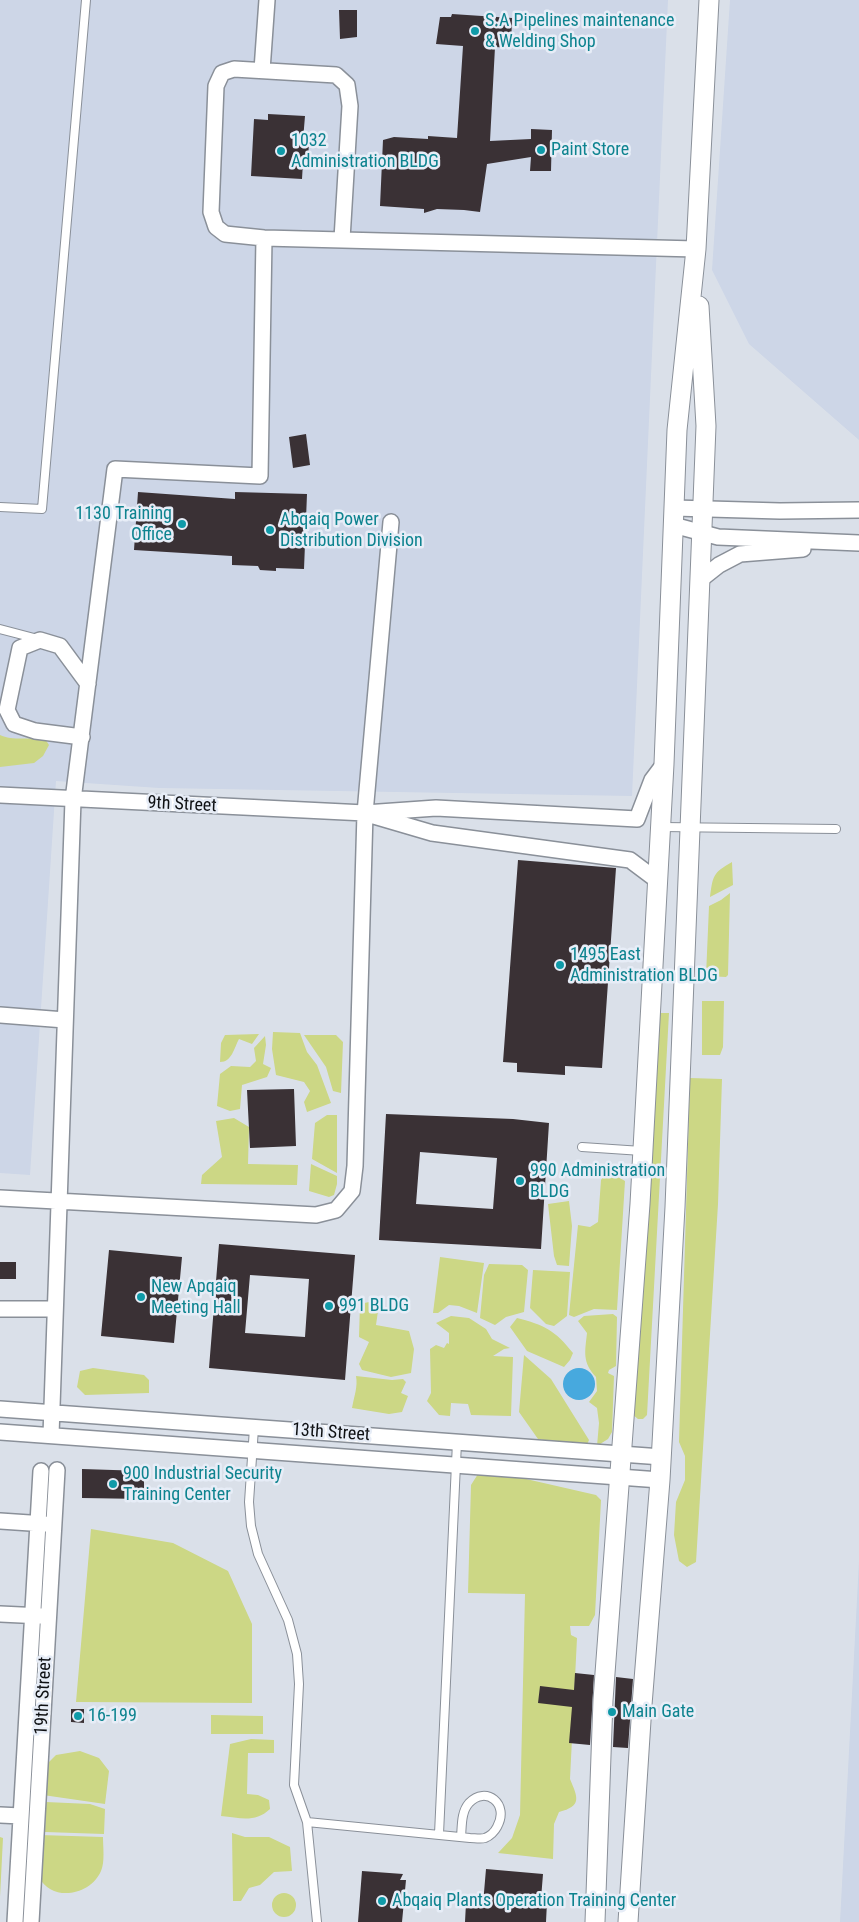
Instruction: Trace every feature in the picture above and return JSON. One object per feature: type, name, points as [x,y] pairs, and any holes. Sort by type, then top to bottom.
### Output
[{"type":"street","points":[[262,70],[266,0]]},
{"type":"street","points":[[595,1922],[603,1700],[640,1204],[661,827],[677,430],[696,249],[709,0]]},
{"type":"street","points":[[342,239],[350,106],[347,85],[336,75],[234,69],[222,73],[216,86],[211,212],[216,227],[225,234],[264,238],[696,249]]},
{"type":"street","points":[[51,1435],[74,800],[115,469],[260,476],[264,238]]},
{"type":"street","points":[[628,1922],[642,1705],[662,1457],[675,1207],[706,426],[696,249]]},
{"type":"street","points":[[674,517],[703,509],[780,511],[859,510]]},
{"type":"street","points":[[674,517],[702,533],[718,538],[859,544]]},
{"type":"street","points":[[0,1198],[316,1215],[336,1210],[352,1191],[355,1166],[365,813],[391,522]]},
{"type":"street","points":[[700,580],[719,565],[740,554],[859,544]]},
{"type":"street","points":[[82,737],[35,731],[14,724],[7,710],[20,648],[40,640],[60,646],[88,684]]},
{"type":"street","points":[[365,813],[436,808],[637,819],[652,780],[664,764]]},
{"type":"street","name":"9th Street","points":[[0,794],[74,800],[365,813]]},
{"type":"street","points":[[365,813],[432,833],[630,860],[658,881]]},
{"type":"street","points":[[0,1015],[65,1020]]},
{"type":"street","points":[[0,1309],[55,1309]]},
{"type":"street","name":"13th Street","points":[[0,1409],[662,1457]]},
{"type":"street","name":"13th Street","points":[[0,1432],[660,1480]]},
{"type":"street","name":"19th Street","points":[[31,1922],[58,1470]]},
{"type":"street","name":"19th Street","points":[[15,1922],[41,1471]]},
{"type":"street","points":[[0,1521],[54,1524]]},
{"type":"street","points":[[0,1614],[48,1616]]},
{"type":"street","points":[[0,1815],[21,1816]]},
{"type":"lane","points":[[0,507],[42,509],[86,0]]},
{"type":"lane","points":[[0,628],[40,640]]},
{"type":"lane","points":[[661,827],[836,829]]},
{"type":"lane","points":[[582,1147],[642,1151]]},
{"type":"lane","points":[[254,1428],[249,1502],[251,1526],[258,1554],[288,1620],[297,1654],[298,1684],[294,1785],[307,1822],[317,1922]]},
{"type":"lane","points":[[439,1834],[457,1442]]},
{"type":"lane","points":[[307,1822],[461,1837],[486,1838],[495,1831],[502,1819],[501,1807],[487,1796],[476,1798],[468,1804],[463,1817],[461,1837]]},
{"type":"shaded area","points":[[0,0],[668,0],[632,796],[159,788],[56,781],[30,1175],[0,1173]]},
{"type":"shaded area","points":[[730,0],[859,0],[859,440],[749,344],[712,270]]},
{"type":"shaded area","points":[[859,1561],[859,1922],[840,1922]]},
{"type":"green space","points":[[0,735],[10,738],[45,739],[49,745],[43,756],[34,763],[0,767]]},
{"type":"green space","points":[[732,862],[733,885],[710,897],[715,875]]},
{"type":"green space","points":[[730,893],[728,975],[726,977],[706,976],[709,906]]},
{"type":"green space","points":[[702,1001],[724,1001],[723,1047],[720,1055],[702,1055]]},
{"type":"green space","points":[[660,1013],[669,1013],[647,1415],[643,1419],[638,1419],[632,1414]]},
{"type":"green space","points":[[273,1032],[300,1033],[307,1052],[317,1065],[331,1103],[307,1112],[304,1102],[310,1091],[304,1082],[276,1075],[272,1049]]},
{"type":"green space","points":[[259,1034],[252,1044],[239,1039],[230,1057],[220,1062],[221,1043],[225,1035]]},
{"type":"green space","points":[[304,1035],[336,1035],[343,1042],[341,1093],[333,1091],[326,1067]]},
{"type":"green space","points":[[265,1036],[266,1045],[263,1064],[271,1068],[267,1077],[242,1085],[240,1109],[230,1111],[217,1106],[220,1074],[231,1066],[250,1067],[256,1061],[254,1048]]},
{"type":"green space","points":[[690,1078],[722,1079],[718,1204],[696,1562],[687,1567],[679,1561],[674,1535],[676,1502],[685,1480],[685,1456],[679,1442]]},
{"type":"green space","points":[[327,1115],[337,1115],[337,1173],[312,1159],[315,1123]]},
{"type":"green space","points":[[234,1118],[249,1127],[248,1164],[298,1165],[297,1185],[201,1184],[202,1175],[222,1157],[216,1121]]},
{"type":"green space","points":[[311,1164],[337,1176],[334,1195],[329,1197],[309,1191]]},
{"type":"green space","points":[[607,1171],[625,1181],[617,1310],[594,1309],[574,1317],[569,1315],[578,1225],[590,1227],[598,1222],[601,1180]]},
{"type":"green space","points":[[569,1201],[572,1226],[569,1266],[557,1265],[554,1256],[548,1204]]},
{"type":"green space","points":[[440,1257],[484,1263],[477,1313],[459,1306],[449,1305],[438,1313],[433,1313]]},
{"type":"green space","points":[[489,1264],[522,1265],[528,1270],[524,1312],[506,1317],[495,1325],[480,1318],[484,1275]]},
{"type":"green space","points":[[533,1270],[570,1272],[567,1316],[554,1326],[546,1324],[530,1308]]},
{"type":"green space","points":[[369,1302],[379,1304],[376,1325],[409,1331],[414,1349],[411,1373],[391,1377],[362,1370],[359,1364],[369,1342],[359,1337],[360,1304]]},
{"type":"green space","points":[[613,1314],[617,1317],[616,1366],[609,1370],[608,1373],[614,1376],[612,1432],[608,1439],[597,1446],[599,1423],[597,1408],[589,1402],[597,1391],[596,1377],[586,1361],[587,1333],[578,1321],[584,1316]]},
{"type":"green space","points":[[451,1316],[469,1318],[486,1329],[492,1339],[510,1348],[504,1349],[493,1356],[513,1357],[511,1416],[471,1415],[468,1404],[451,1403],[450,1416],[439,1415],[427,1401],[431,1393],[430,1349],[436,1345],[444,1348],[447,1343],[449,1344],[449,1333],[436,1323]]},
{"type":"green space","points":[[517,1318],[542,1326],[560,1339],[573,1353],[564,1367],[527,1351],[510,1327]]},
{"type":"green space","points":[[524,1355],[551,1379],[589,1440],[586,1447],[538,1439],[519,1412]]},
{"type":"green space","points":[[93,1368],[144,1375],[149,1380],[149,1393],[85,1395],[77,1387],[80,1371]]},
{"type":"green space","points":[[356,1376],[392,1380],[403,1379],[406,1382],[401,1393],[408,1396],[402,1412],[389,1414],[352,1408]]},
{"type":"green space","points":[[478,1474],[513,1476],[596,1495],[601,1500],[595,1615],[589,1626],[570,1626],[571,1635],[577,1638],[570,1779],[575,1791],[576,1800],[572,1807],[559,1812],[554,1824],[553,1859],[498,1853],[512,1838],[520,1815],[525,1594],[468,1593],[471,1485]]},
{"type":"green space","points":[[91,1529],[173,1543],[228,1571],[252,1624],[252,1703],[76,1702]]},
{"type":"green space","points":[[211,1715],[263,1716],[263,1734],[211,1734]]},
{"type":"green space","points":[[251,1739],[274,1740],[274,1753],[248,1753],[247,1794],[258,1795],[269,1800],[270,1809],[259,1816],[247,1819],[221,1816],[230,1744]]},
{"type":"green space","points":[[80,1751],[99,1758],[109,1771],[105,1804],[43,1795],[48,1763],[56,1755]]},
{"type":"green space","points":[[46,1802],[90,1804],[105,1809],[104,1834],[45,1832]]},
{"type":"green space","points":[[232,1833],[245,1837],[269,1837],[290,1847],[292,1871],[274,1872],[260,1885],[249,1888],[241,1901],[233,1901]]},
{"type":"green space","points":[[40,1835],[103,1837],[103,1863],[96,1879],[89,1886],[71,1893],[62,1893],[45,1885],[38,1874]]},
{"type":"green space","points":[[0,1837],[3,1838],[0,1897]]},
{"type":"green space","points":[[284,1893],[292,1897],[296,1905],[292,1913],[284,1917],[276,1913],[272,1905],[276,1897]]},
{"type":"water","points":[[579,1368],[585,1369],[590,1373],[594,1378],[594,1390],[590,1395],[585,1399],[579,1400],[573,1399],[568,1395],[564,1390],[563,1384],[564,1378],[568,1373],[573,1369]]},
{"type":"building","points":[[339,10],[357,10],[357,37],[340,39]]},
{"type":"building","points":[[452,14],[512,18],[511,48],[495,47],[490,141],[531,139],[531,129],[552,130],[551,171],[530,171],[531,157],[487,164],[480,212],[437,209],[424,213],[424,209],[380,206],[383,140],[394,137],[428,139],[428,136],[457,138],[463,46],[436,44],[440,17],[451,17]]},
{"type":"building","name":"1032 Administration BLDG","points":[[268,114],[305,116],[303,140],[309,143],[308,158],[303,162],[302,179],[251,176],[254,119],[268,120]]},
{"type":"building","points":[[306,434],[310,465],[293,468],[289,437]]},
{"type":"building","points":[[138,492],[235,499],[235,492],[307,494],[304,569],[276,568],[276,571],[260,570],[258,566],[232,565],[232,556],[134,550]]},
{"type":"building","name":"1495 East Administration BLDG","points":[[518,860],[616,868],[602,1068],[565,1066],[565,1075],[517,1072],[517,1063],[503,1062]]},
{"type":"building","points":[[294,1089],[296,1146],[250,1148],[247,1090]]},
{"type":"building","name":"990 Administration BLDG","points":[[386,1114],[513,1119],[549,1123],[541,1249],[379,1240]],"holes":[[[420,1152],[497,1158],[493,1209],[416,1204]]]},
{"type":"building","name":"991 BLDG","points":[[219,1244],[355,1255],[345,1380],[209,1368]],"holes":[[[250,1275],[309,1279],[305,1337],[245,1333]]]},
{"type":"building","name":"New Apqaiq Meeting Hall","points":[[109,1250],[182,1257],[174,1343],[101,1336]]},
{"type":"building","points":[[0,1262],[16,1262],[16,1279],[0,1279]]},
{"type":"building","name":"900 Industrial Security Training Center","points":[[82,1469],[144,1471],[144,1499],[82,1498]]},
{"type":"building","points":[[575,1673],[594,1675],[590,1745],[569,1743],[572,1707],[538,1703],[540,1686],[574,1690]]},
{"type":"building","points":[[616,1677],[633,1679],[628,1748],[613,1747]]},
{"type":"building","name":"16-199","points":[[71,1709],[84,1709],[84,1723],[71,1722]]},
{"type":"building","points":[[486,1869],[543,1874],[541,1899],[547,1902],[546,1922],[465,1922],[466,1903],[483,1904]]},
{"type":"building","name":"Abqaiq Plants Operation Training Center","points":[[362,1871],[403,1874],[400,1880],[406,1880],[402,1922],[358,1922]]},
{"type":"place","name":"S.A Pipelines maintenance & Welding Shop","points":[[475,31]]},
{"type":"place","name":"Paint Store","points":[[541,150]]},
{"type":"place","name":"1032 Administration BLDG","points":[[281,151]]},
{"type":"place","name":"1130 Training Office","points":[[182,524]]},
{"type":"place","name":"Abqaiq Power Distribution Division","points":[[270,530]]},
{"type":"place","name":"1495 East Administration BLDG","points":[[560,965]]},
{"type":"place","name":"990 Administration BLDG","points":[[520,1181]]},
{"type":"place","name":"New Apqaiq Meeting Hall","points":[[141,1297]]},
{"type":"place","name":"991 BLDG","points":[[329,1306]]},
{"type":"place","name":"900 Industrial Security Training Center","points":[[113,1484]]},
{"type":"place","name":"Main Gate","points":[[612,1712]]},
{"type":"place","name":"16-199","points":[[78,1716]]},
{"type":"place","name":"Abqaiq Plants Operation Training Center","points":[[382,1901]]}]
